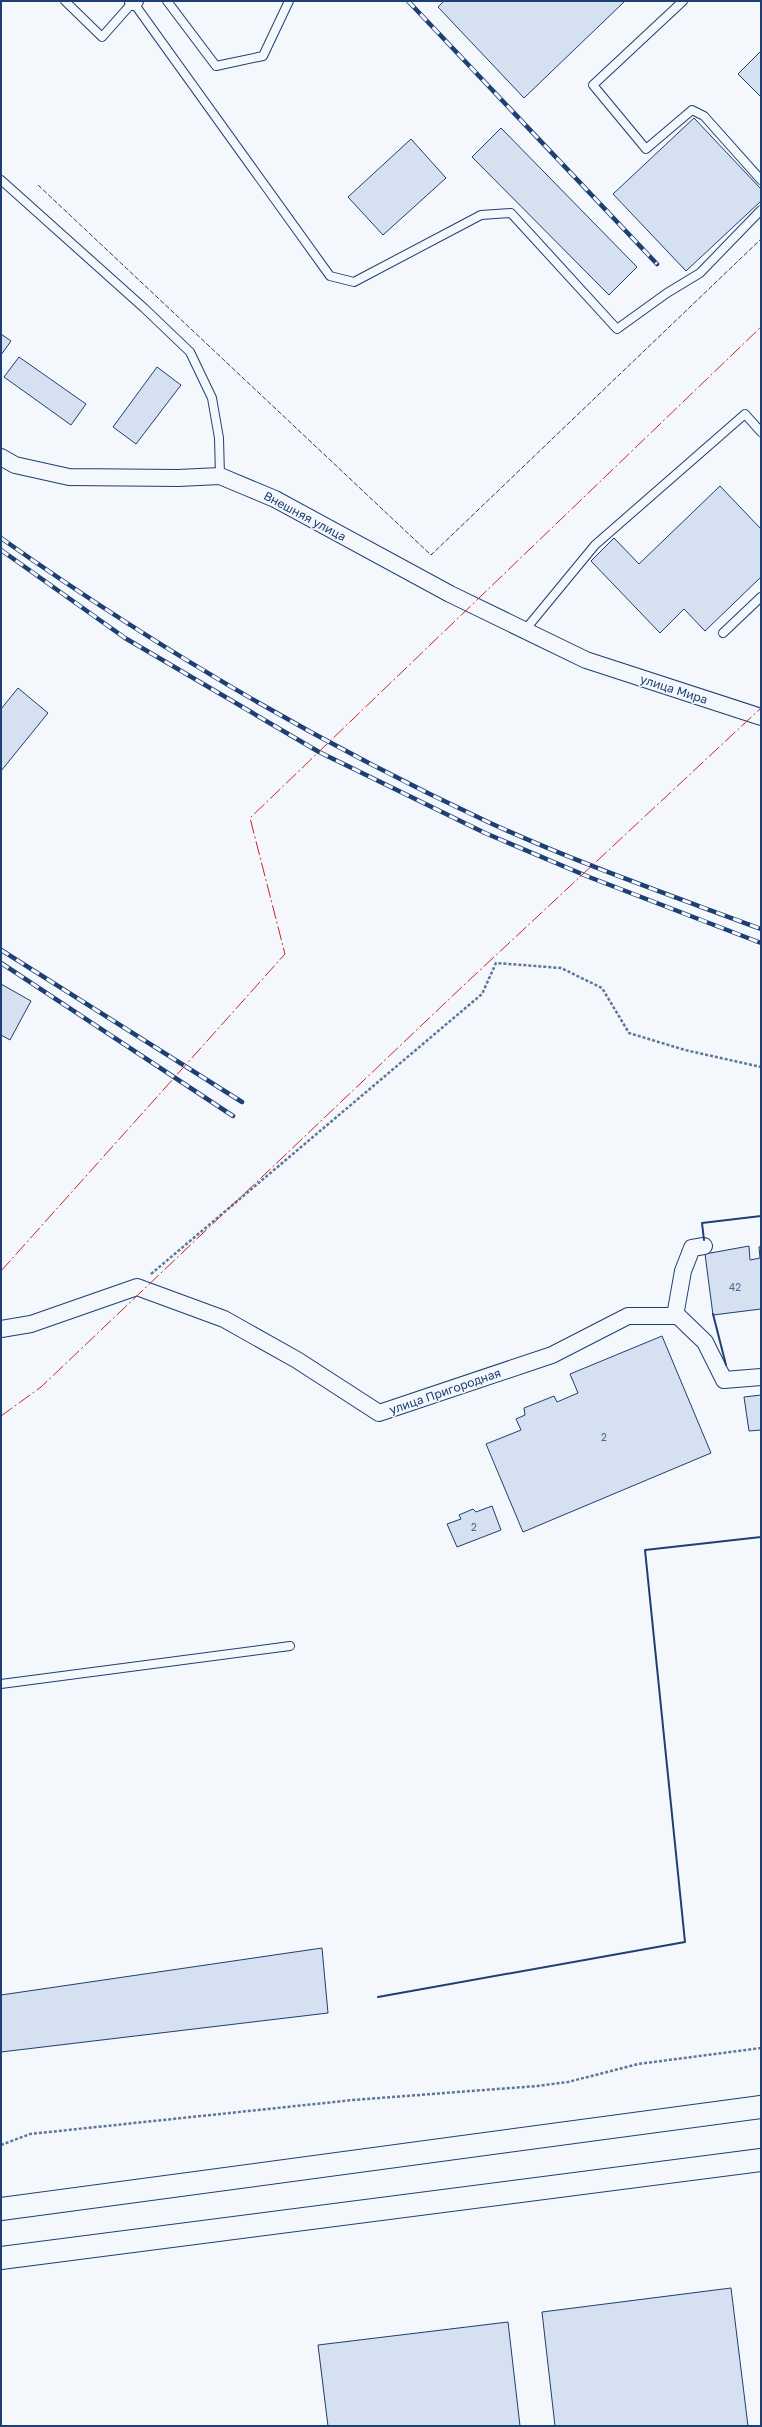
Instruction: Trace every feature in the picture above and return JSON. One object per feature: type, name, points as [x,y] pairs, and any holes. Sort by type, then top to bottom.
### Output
[{"type":"main road","points":[[1,2209],[761,2107]]},
{"type":"main road","points":[[1,2258],[761,2160]]},
{"type":"street","name":"Внешняя улица","points":[[1,457],[15,465],[69,477],[178,478],[220,476],[275,499],[450,594],[586,660]]},
{"type":"street","name":"улица Мира","points":[[586,660],[761,717]]},
{"type":"street","points":[[704,1246],[692,1248],[683,1271],[675,1316],[678,1316],[705,1342],[724,1380],[761,1378]]},
{"type":"street","name":"улица Пригородная","points":[[137,1287],[224,1319],[297,1360],[379,1413],[552,1355],[628,1316],[675,1316]]},
{"type":"street","points":[[1,1329],[31,1324],[137,1287]]},
{"type":"lane","points":[[65,1],[102,37],[134,2],[330,276],[354,282],[482,215],[511,213],[617,329],[667,293],[700,273],[761,210]]},
{"type":"lane","points":[[167,1],[216,66],[262,56],[289,1]]},
{"type":"lane","points":[[683,1],[593,84],[646,149],[692,110],[704,116],[761,180]]},
{"type":"lane","points":[[1,180],[144,308],[190,352],[212,398],[219,438],[220,476]]},
{"type":"lane","points":[[525,630],[595,545],[746,414],[761,432]]},
{"type":"lane","points":[[723,633],[761,596]]},
{"type":"lane","points":[[1,1684],[290,1646]]},
{"type":"path","points":[[137,1287],[482,994],[496,963],[562,968],[602,988],[629,1033],[685,1050],[761,1067]]},
{"type":"path","points":[[1,2145],[30,2134],[353,2100],[568,2082],[638,2064],[761,2048]]},
{"type":"building","points":[[444,1],[625,1],[524,98],[438,7]]},
{"type":"building","points":[[761,51],[761,97],[738,74]]},
{"type":"building","points":[[694,118],[761,189],[761,201],[686,271],[613,194]]},
{"type":"building","points":[[501,128],[637,267],[609,295],[472,157]]},
{"type":"building","points":[[411,139],[446,178],[383,235],[348,197]]},
{"type":"building","points":[[1,334],[11,341],[1,355]]},
{"type":"building","points":[[19,357],[86,404],[71,425],[4,377]]},
{"type":"building","points":[[157,367],[181,385],[136,444],[113,427]]},
{"type":"building","points":[[720,486],[761,529],[761,577],[705,631],[684,609],[660,633],[591,561],[614,538],[639,564]]},
{"type":"building","points":[[18,688],[48,713],[1,771],[1,709]]},
{"type":"building","points":[[1,984],[31,1001],[10,1040],[1,1035]]},
{"type":"building","points":[[749,1246],[750,1260],[760,1258],[759,1247],[761,1246],[761,1309],[713,1315],[705,1254]]},
{"type":"building","points":[[662,1336],[711,1453],[523,1532],[486,1444],[521,1430],[516,1419],[525,1415],[524,1408],[554,1396],[557,1402],[578,1393],[570,1374]]},
{"type":"building","points":[[761,1395],[761,1430],[749,1431],[744,1397]]},
{"type":"building","points":[[492,1506],[501,1530],[457,1547],[447,1524],[461,1519],[459,1515],[473,1509],[476,1512]]},
{"type":"building","points":[[322,1948],[328,2013],[1,2052],[1,1995]]},
{"type":"building","points":[[731,2288],[748,2426],[555,2426],[542,2312]]},
{"type":"building","points":[[508,2322],[520,2426],[328,2426],[318,2345]]},
{"type":"railway","points":[[408,1],[657,264]]},
{"type":"railway","points":[[1,538],[59,578],[178,655],[299,726],[361,759],[424,791],[522,837],[624,878],[761,929]]},
{"type":"railway","points":[[1,550],[125,638],[319,752],[485,833],[589,877],[761,943]]},
{"type":"railway","points":[[1,950],[242,1102]]},
{"type":"railway","points":[[1,963],[233,1116]]},
{"type":"fence","points":[[38,185],[431,555],[761,239]]},
{"type":"wall","points":[[704,1240],[702,1223],[761,1216]]},
{"type":"wall","points":[[713,1314],[726,1365]]},
{"type":"wall","points":[[378,1997],[685,1942],[645,1550],[761,1537]]},
{"type":"power","points":[[1,1271],[285,954],[250,818],[761,327]]},
{"type":"power","points":[[1,1416],[41,1387],[464,985],[761,708]]}]
